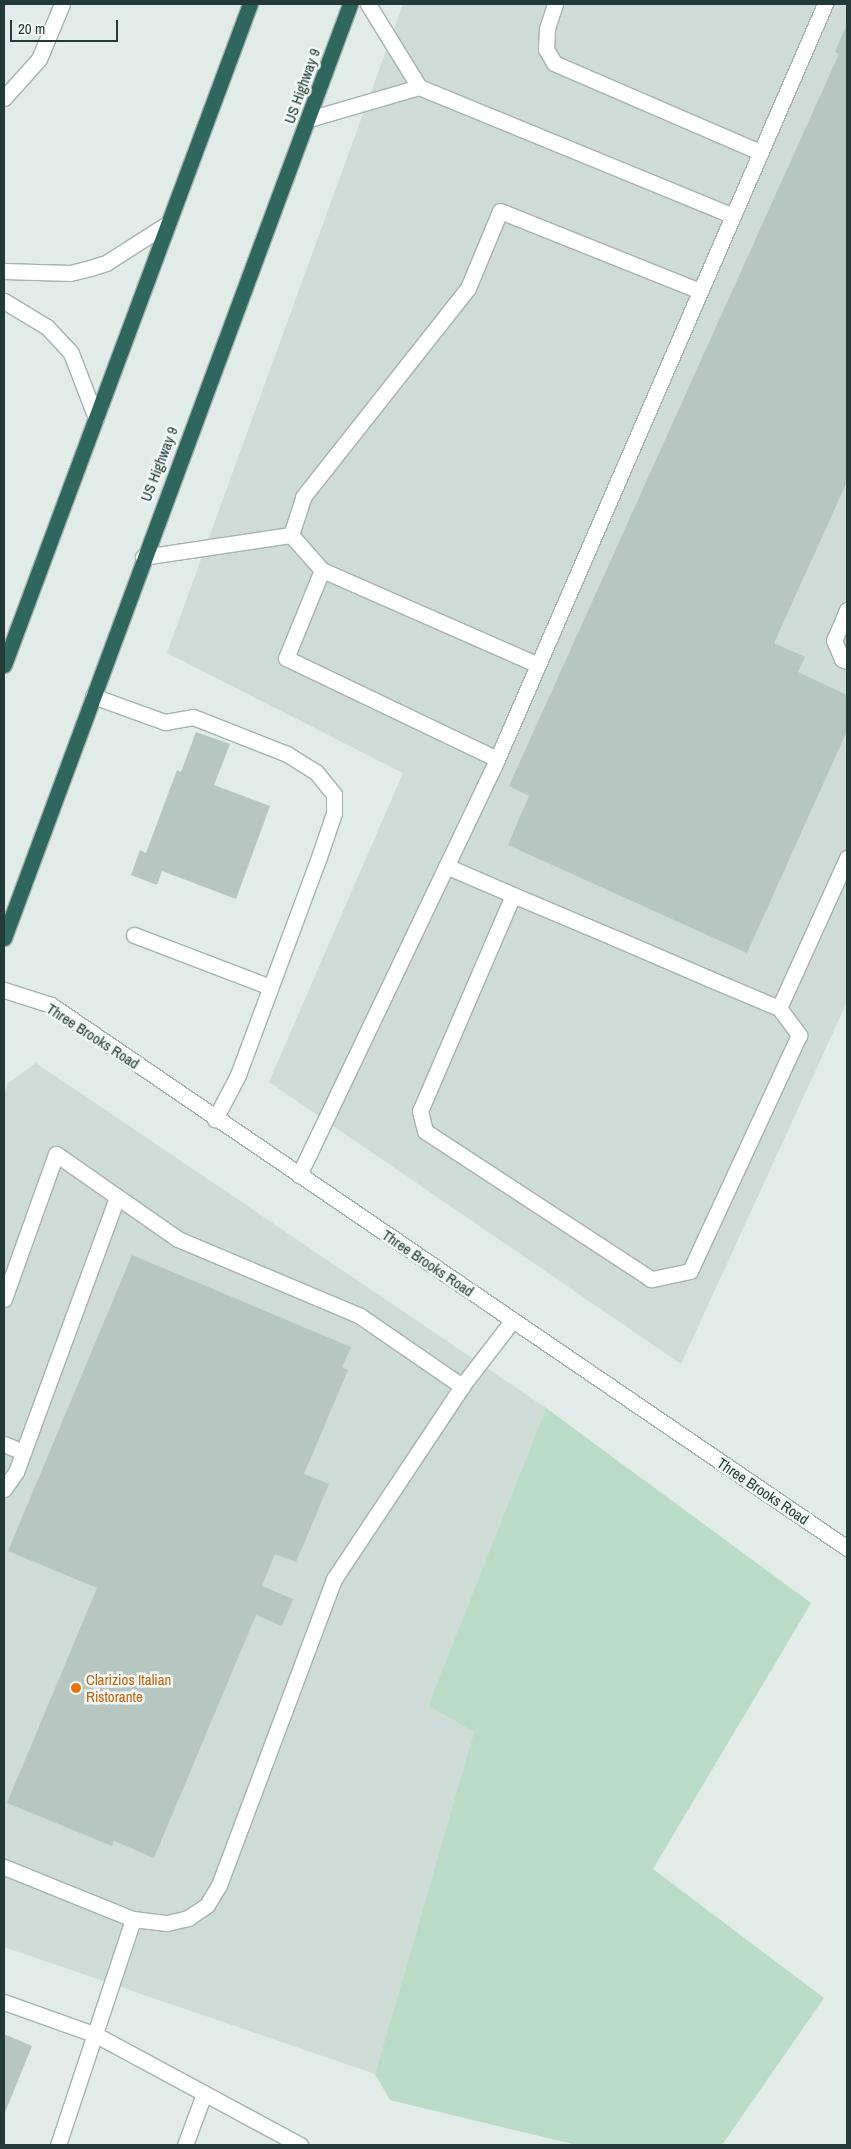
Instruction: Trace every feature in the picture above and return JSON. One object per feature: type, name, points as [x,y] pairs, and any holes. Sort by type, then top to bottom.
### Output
[{"type":"highway","points":[[4,665],[166,224],[250,4]]},
{"type":"highway","name":"US Highway 9","points":[[4,938],[143,557],[350,4]]},
{"type":"street","points":[[4,98],[39,59],[62,4]]},
{"type":"street","points":[[368,4],[419,87],[733,216]]},
{"type":"street","points":[[555,4],[547,30],[546,49],[554,63],[760,152]]},
{"type":"street","points":[[299,1175],[497,758],[825,4]]},
{"type":"street","points":[[308,119],[419,87]]},
{"type":"street","points":[[291,535],[303,497],[468,288],[500,211],[700,291]]},
{"type":"street","points":[[4,270],[70,273],[106,263],[166,224]]},
{"type":"street","points":[[4,301],[47,327],[71,353],[96,418]]},
{"type":"street","points":[[143,557],[291,535]]},
{"type":"street","points":[[291,535],[322,570],[538,665]]},
{"type":"street","points":[[322,570],[286,658],[497,758]]},
{"type":"street","points":[[847,610],[834,640],[842,659],[847,661]]},
{"type":"street","points":[[93,696],[165,722],[193,717],[304,763],[316,772],[334,794],[334,813],[319,857],[238,1076],[215,1119]]},
{"type":"street","points":[[779,1008],[847,858]]},
{"type":"street","points":[[446,866],[779,1008],[799,1035],[690,1271],[652,1279],[425,1131],[420,1111],[513,895]]},
{"type":"street","points":[[134,935],[270,987]]},
{"type":"street","name":"Three Brooks Road","points":[[4,990],[51,1005],[215,1119],[847,1548]]},
{"type":"street","points":[[4,1299],[56,1154],[178,1238],[360,1316],[462,1386]]},
{"type":"street","points":[[4,1489],[16,1472],[117,1197]]},
{"type":"street","points":[[4,1867],[133,1919],[167,1923],[188,1918],[207,1905],[220,1885],[334,1580],[462,1386],[512,1320]]},
{"type":"street","points":[[4,1444],[23,1452]]},
{"type":"street","points":[[58,2145],[133,1919]]},
{"type":"street","points":[[4,2002],[96,2035],[300,2145]]},
{"type":"street","points":[[185,2145],[204,2094]]},
{"type":"shaded area","points":[[403,4],[847,4],[847,1002],[681,1364],[269,1082],[403,773],[167,653]]},
{"type":"shaded area","points":[[36,1063],[546,1408],[428,1706],[474,1732],[375,2074],[4,1947],[4,1095],[8,1083]]},
{"type":"green space","points":[[546,1408],[811,1603],[653,1869],[824,1998],[722,2145],[577,2145],[390,2100],[375,2074],[474,1732],[428,1706]]},
{"type":"building","points":[[847,24],[847,482],[774,643],[805,657],[798,672],[847,695],[847,731],[747,953],[508,845],[529,796],[509,786],[839,54],[835,52]]},
{"type":"building","points":[[196,732],[230,744],[214,785],[270,806],[236,899],[162,871],[157,885],[131,875],[140,850],[146,853],[177,770],[181,772]]},
{"type":"building","points":[[132,1255],[351,1347],[342,1367],[348,1370],[304,1474],[329,1484],[296,1562],[275,1554],[262,1586],[293,1599],[282,1626],[256,1615],[154,1858],[114,1841],[112,1846],[7,1803],[97,1588],[8,1551]]},
{"type":"building","points":[[4,2034],[32,2046],[4,2115]]},
{"type":"place","name":"Clarizios Italian Ristorante","points":[[76,1688]]}]
